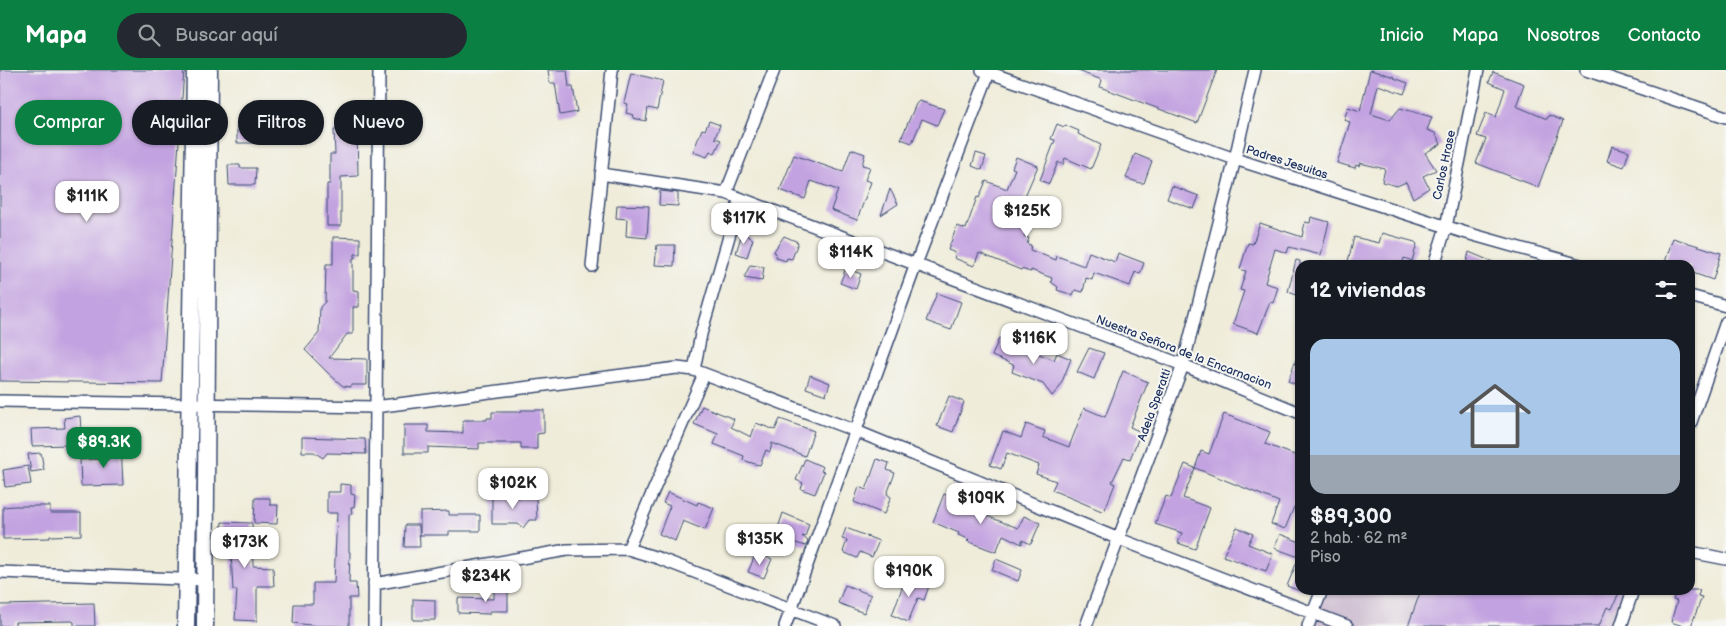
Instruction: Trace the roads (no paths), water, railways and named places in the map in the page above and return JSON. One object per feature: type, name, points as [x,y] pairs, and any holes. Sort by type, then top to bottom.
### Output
[{"type":"main road","points":[[186,626],[195,70]]},
{"type":"main road","points":[[205,626],[209,70]]},
{"type":"street","points":[[374,626],[379,70]]},
{"type":"street","points":[[592,266],[612,70]]},
{"type":"street","points":[[726,193],[774,70]]},
{"type":"street","name":"Adela Speratti","points":[[1086,626],[1183,365],[1235,160],[1255,70]]},
{"type":"street","name":"Carlos Hrase","points":[[1436,260],[1446,227],[1478,70]]},
{"type":"street","points":[[1586,70],[1726,118]]},
{"type":"street","points":[[785,626],[987,71]]},
{"type":"street","name":"Padres Jesuitas","points":[[987,71],[1235,160],[1446,227],[1562,260]]},
{"type":"street","name":"Nuestra Señora de la Encarnacion","points":[[601,174],[726,193],[1183,365],[1295,411]]},
{"type":"street","points":[[628,549],[699,372],[701,334],[740,198]]},
{"type":"street","points":[[1695,297],[1726,306]]},
{"type":"street","points":[[1695,411],[1726,322]]},
{"type":"street","points":[[0,401],[375,407],[678,368],[699,372],[856,431],[1119,538],[1347,626]]},
{"type":"street","points":[[374,584],[567,550],[628,549],[658,558],[835,626]]},
{"type":"street","points":[[1695,553],[1726,559]]},
{"type":"street","points":[[0,572],[205,580]]},
{"type":"street","points":[[1308,626],[1320,595]]},
{"type":"street","points":[[1621,626],[1631,595]]}]
